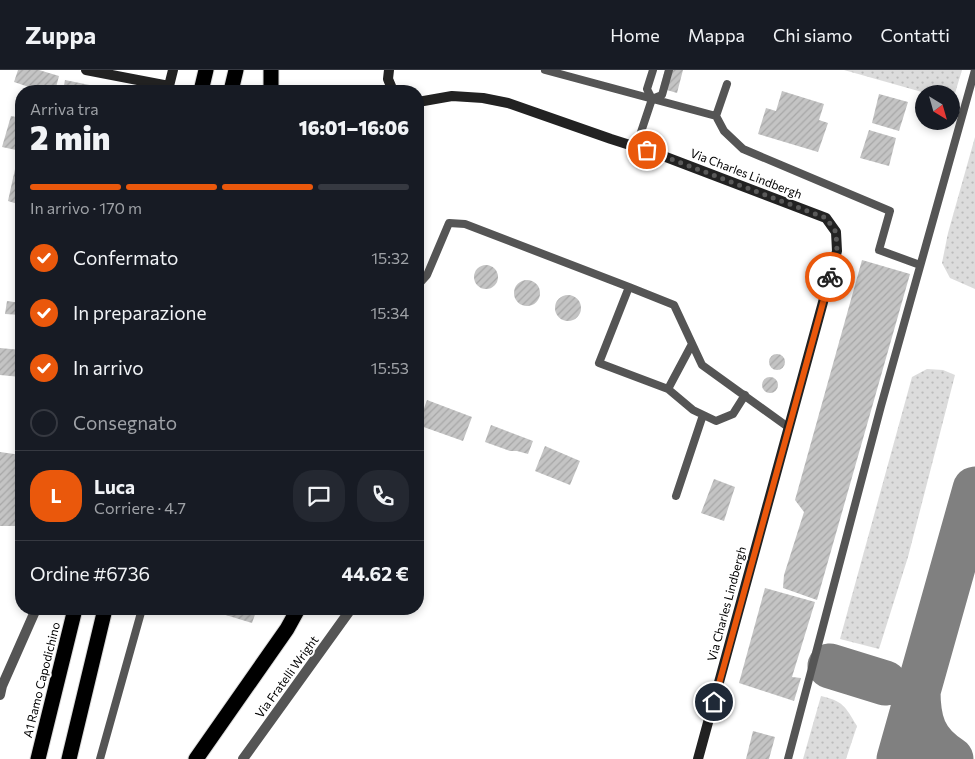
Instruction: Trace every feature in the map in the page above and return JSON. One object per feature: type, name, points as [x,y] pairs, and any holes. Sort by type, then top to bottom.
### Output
[{"type":"highway","points":[[202,85],[206,70]]},
{"type":"highway","points":[[232,85],[236,70]]},
{"type":"highway","points":[[271,70],[272,85]]},
{"type":"highway","name":"A1 Ramo Capodichino","points":[[38,759],[74,615]]},
{"type":"highway","points":[[69,759],[104,615]]},
{"type":"highway","points":[[196,759],[287,629],[295,615]]},
{"type":"street","points":[[86,70],[151,85]]},
{"type":"street","points":[[169,85],[173,70]]},
{"type":"street","points":[[389,70],[388,78],[391,85]]},
{"type":"street","name":"Via Charles Lindbergh","points":[[424,101],[452,96],[483,98],[535,112],[658,154],[826,218],[836,232],[837,251],[698,759]]},
{"type":"street","points":[[0,695],[2,686],[33,615]]},
{"type":"street","name":"Via Fratelli Wright","points":[[243,759],[347,615]]},
{"type":"lane","points":[[545,70],[716,116]]},
{"type":"lane","points":[[636,147],[652,99],[647,89],[653,70]]},
{"type":"lane","points":[[652,99],[662,95],[669,70]]},
{"type":"lane","points":[[788,759],[974,70]]},
{"type":"lane","points":[[727,84],[716,116],[724,132],[743,149],[890,211],[879,250],[920,265]]},
{"type":"lane","points":[[424,278],[449,224],[465,224],[674,305],[702,365],[788,427]]},
{"type":"lane","points":[[629,287],[599,363],[668,389],[693,410],[716,421],[733,414],[745,395]]},
{"type":"lane","points":[[668,389],[692,344]]},
{"type":"lane","points":[[676,496],[703,415]]},
{"type":"lane","points":[[100,759],[140,615]]},
{"type":"shaded area","points":[[844,70],[962,70],[958,85],[915,85],[915,90]]},
{"type":"shaded area","points":[[975,137],[975,289],[950,278],[942,263],[948,233]]},
{"type":"shaded area","points":[[927,369],[943,370],[955,375],[908,557],[879,649],[840,639],[912,377]]},
{"type":"shaded area","points":[[821,696],[843,705],[857,726],[846,759],[803,759]]},
{"type":"building","points":[[18,70],[39,70],[59,76],[57,85],[23,85],[14,82]]},
{"type":"building","points":[[665,70],[683,70],[677,93],[660,88]]},
{"type":"building","points":[[65,80],[90,85],[64,85]]},
{"type":"building","points":[[782,91],[824,104],[819,120],[828,123],[818,152],[758,134],[766,108],[776,111]]},
{"type":"building","points":[[879,94],[908,102],[899,131],[872,123]]},
{"type":"building","points":[[11,116],[15,117],[15,150],[2,147]]},
{"type":"building","points":[[869,130],[896,138],[889,166],[860,158]]},
{"type":"building","points":[[15,169],[15,203],[8,201]]},
{"type":"building","points":[[862,260],[910,274],[817,600],[783,588],[784,575],[804,512],[795,500]]},
{"type":"building","points":[[486,265],[491,266],[497,272],[497,282],[491,288],[486,289],[481,288],[475,282],[474,277],[475,272],[481,266]]},
{"type":"building","points":[[527,280],[536,284],[540,293],[536,302],[527,306],[518,302],[514,293],[518,284]]},
{"type":"building","points":[[568,295],[577,299],[581,308],[577,317],[568,321],[559,317],[555,308],[559,299]]},
{"type":"building","points":[[7,301],[15,302],[15,315],[5,314]]},
{"type":"building","points":[[0,348],[15,349],[15,376],[0,375]]},
{"type":"building","points":[[774,354],[780,354],[785,359],[783,368],[774,370],[769,365],[769,359]]},
{"type":"building","points":[[767,377],[773,377],[778,382],[776,391],[767,393],[762,388],[762,382]]},
{"type":"building","points":[[427,400],[472,417],[463,441],[424,427],[424,408]]},
{"type":"building","points":[[491,425],[533,441],[528,454],[510,451],[485,442]]},
{"type":"building","points":[[545,446],[580,461],[570,485],[535,471]]},
{"type":"building","points":[[0,452],[15,454],[15,526],[0,526]]},
{"type":"building","points":[[714,479],[735,487],[724,521],[701,513]]},
{"type":"building","points":[[765,588],[815,602],[792,677],[801,678],[794,701],[739,683]]},
{"type":"building","points":[[226,615],[255,615],[252,623]]},
{"type":"building","points":[[753,731],[775,737],[769,759],[746,759]]},
{"type":"taxiway","points":[[899,759],[975,489]]},
{"type":"taxiway","points":[[830,666],[885,683]]},
{"type":"taxiway","points":[[918,690],[919,712],[924,730],[934,746],[951,759]]},
{"type":"way so far","points":[[647,150],[826,218],[836,232],[837,251],[830,277]]},
{"type":"route","points":[[714,702],[830,277]]}]
